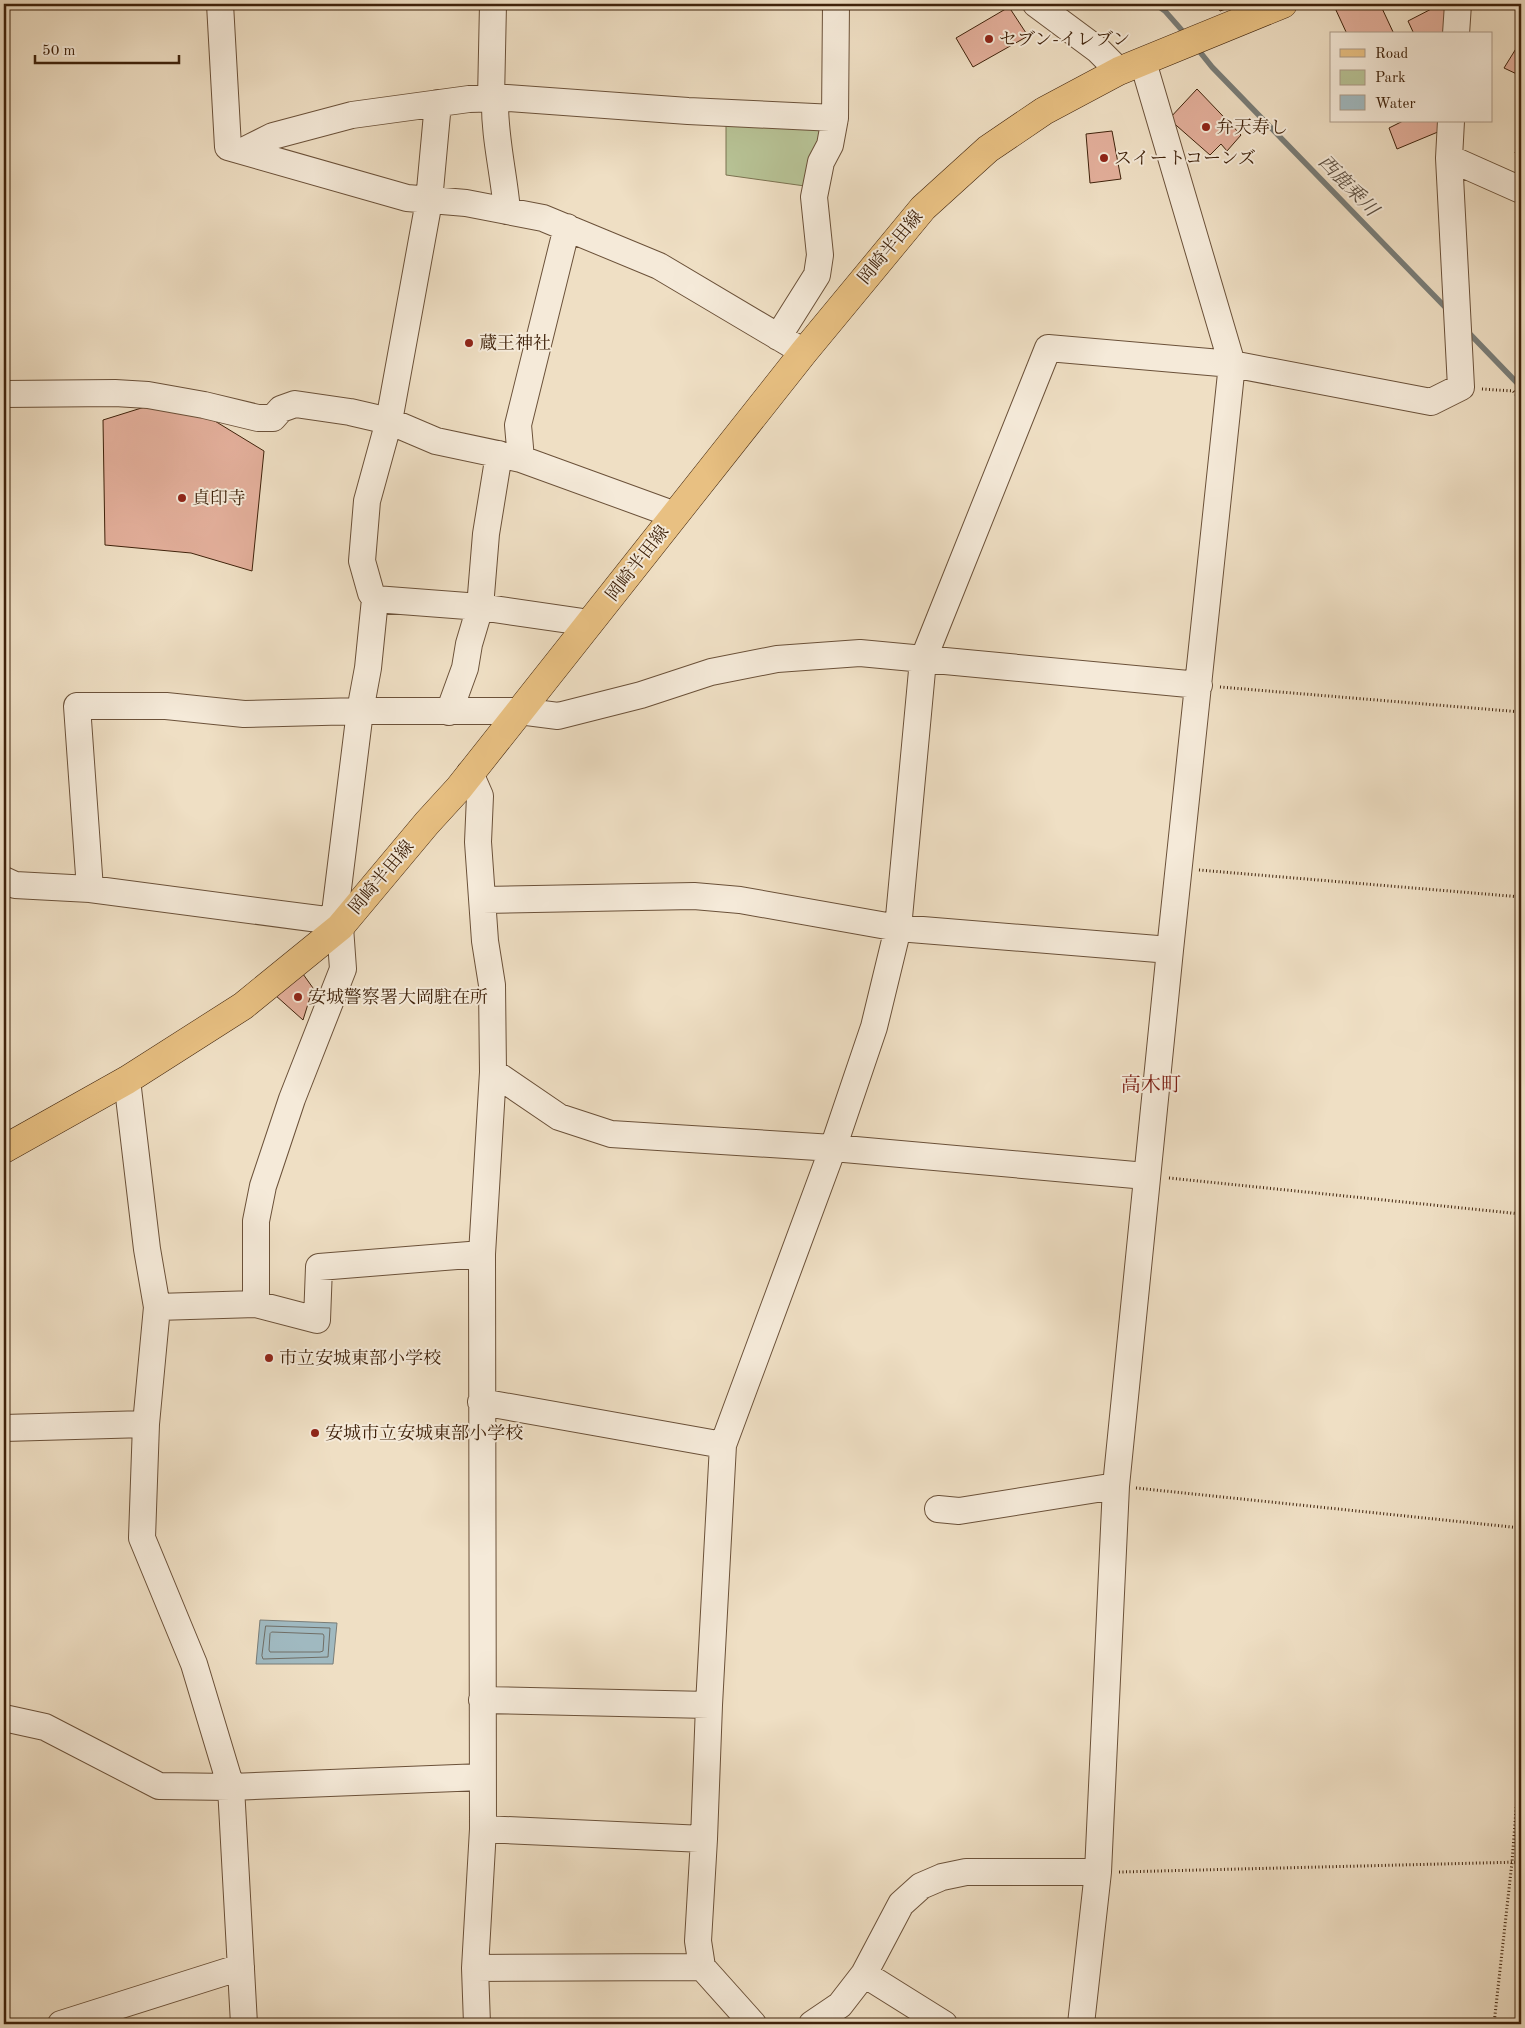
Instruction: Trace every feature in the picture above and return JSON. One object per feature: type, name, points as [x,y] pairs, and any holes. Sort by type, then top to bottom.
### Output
[{"type":"main road","name":"岡崎半田線","points":[[4,1148],[127,1080],[243,1006],[337,924],[470,773],[804,352],[923,208],[988,149],[1044,110],[1131,67],[1283,4]]},
{"type":"street","points":[[220,4],[228,147],[407,198],[466,203],[543,218],[659,266],[804,352]]},
{"type":"street","points":[[493,4],[493,99],[507,211]]},
{"type":"street","points":[[778,337],[817,275],[820,255],[819,230],[814,210],[814,197],[822,162],[830,145],[835,118],[836,4]]},
{"type":"street","points":[[1036,4],[1098,50],[1131,67],[1232,364],[1146,1176],[1116,1486],[1098,1872],[1080,2024]]},
{"type":"street","points":[[1456,32],[1458,4]]},
{"type":"street","points":[[243,151],[273,136],[352,115],[469,99],[835,118]]},
{"type":"street","points":[[256,1304],[256,1221],[263,1186],[292,1099],[343,968],[337,924],[360,711],[368,668],[375,599],[371,593],[362,561],[367,501],[389,421],[429,201],[438,103]]},
{"type":"street","points":[[753,2024],[702,1967],[698,1941],[723,1445],[833,1148],[874,1027],[898,928],[923,660],[1048,348],[1232,364],[1431,402],[1461,387],[1449,158],[1451,122]]},
{"type":"street","points":[[1449,158],[1521,190]]},
{"type":"street","points":[[449,712],[465,668],[469,644],[480,607],[486,534],[510,456],[567,227]]},
{"type":"street","points":[[4,394],[114,393],[148,395],[204,404],[258,418],[273,418],[281,409],[295,404],[309,405],[389,421],[436,441],[510,456],[675,515]]},
{"type":"street","points":[[375,599],[480,607],[590,623]]},
{"type":"street","points":[[90,889],[76,706],[166,706],[244,714],[360,711],[519,711],[558,716],[642,695],[711,672],[777,659],[860,653],[1199,685]]},
{"type":"street","points":[[470,773],[480,796],[478,842],[485,941],[492,985],[493,1072],[482,1254],[483,1828],[475,1968],[477,2024]]},
{"type":"street","points":[[4,880],[15,885],[90,889],[337,924]]},
{"type":"street","points":[[483,900],[694,896],[740,900],[898,928],[1170,950]]},
{"type":"street","points":[[493,1072],[559,1117],[612,1134],[833,1148],[1146,1176]]},
{"type":"street","points":[[127,1080],[147,1249],[158,1307],[146,1424],[142,1538],[194,1664],[232,1787],[244,2024]]},
{"type":"street","points":[[158,1307],[256,1304],[317,1320],[319,1267],[482,1254]]},
{"type":"street","points":[[481,1402],[723,1445]]},
{"type":"street","points":[[4,1428],[146,1424]]},
{"type":"street","points":[[938,1509],[960,1511],[1116,1486]]},
{"type":"street","points":[[482,1700],[709,1706]]},
{"type":"street","points":[[4,1718],[45,1726],[159,1786],[232,1787],[482,1777]]},
{"type":"street","points":[[483,1828],[704,1839]]},
{"type":"street","points":[[812,2024],[840,2005],[864,1974],[901,1904],[921,1886],[942,1877],[966,1872],[1098,1872]]},
{"type":"street","points":[[475,1968],[702,1967]]},
{"type":"street","points":[[61,2024],[241,1968]]},
{"type":"street","points":[[864,1974],[944,2024]]},
{"type":"path","points":[[1461,387],[1513,391],[1521,400]]},
{"type":"path","points":[[1199,685],[1521,712]]},
{"type":"path","points":[[1178,868],[1521,897]]},
{"type":"path","points":[[1146,1176],[1521,1214]]},
{"type":"path","points":[[1116,1486],[1521,1528]]},
{"type":"path","points":[[1494,2024],[1512,1862],[1521,1745]]},
{"type":"path","points":[[1098,1872],[1521,1862]]},
{"type":"green space","points":[[726,122],[823,126],[812,187],[726,175]]},
{"type":"water","points":[[260,1620],[337,1623],[333,1664],[256,1664]]},
{"type":"building","points":[[1216,4],[1240,4],[1220,11]]},
{"type":"building","points":[[1346,4],[1380,4],[1393,32],[1346,32],[1335,8]]},
{"type":"building","points":[[1441,4],[1447,4],[1448,31],[1413,32],[1408,21]]},
{"type":"building","points":[[1009,7],[1028,36],[973,67],[956,38]]},
{"type":"building","points":[[1517,47],[1521,49],[1521,76],[1504,68]]},
{"type":"building","name":"弁天寿し","points":[[1197,89],[1241,135],[1227,151],[1221,144],[1210,155],[1169,119]]},
{"type":"building","points":[[1401,122],[1445,122],[1445,129],[1397,149],[1389,128]]},
{"type":"building","points":[[1112,131],[1121,179],[1090,183],[1086,134]]},
{"type":"building","points":[[1521,136],[1521,156],[1515,153]]},
{"type":"building","name":"貞印寺","points":[[151,405],[205,415],[264,451],[252,571],[191,553],[105,545],[103,420]]},
{"type":"building","points":[[303,974],[313,988],[303,1020],[275,995]]},
{"type":"waterway","name":"西鹿乗川","points":[[1155,4],[1165,11],[1187,36]]},
{"type":"waterway","name":"西鹿乗川","points":[[1196,47],[1212,67],[1449,311]]},
{"type":"waterway","name":"西鹿乗川","points":[[1467,331],[1521,387]]},
{"type":"place","name":"セブン-イレブン","points":[[989,39]]},
{"type":"place","name":"弁天寿し","points":[[1206,127]]},
{"type":"place","name":"スイートコーンズ","points":[[1104,158]]},
{"type":"place","name":"蔵王神社","points":[[469,343]]},
{"type":"place","name":"貞印寺","points":[[182,498]]},
{"type":"place","name":"安城警察署大岡駐在所","points":[[298,997]]},
{"type":"place","name":"市立安城東部小学校","points":[[269,1358]]},
{"type":"place","name":"安城市立安城東部小学校","points":[[315,1433]]},
{"type":"district","name":"高木町","points":[[1151,1084]]}]
